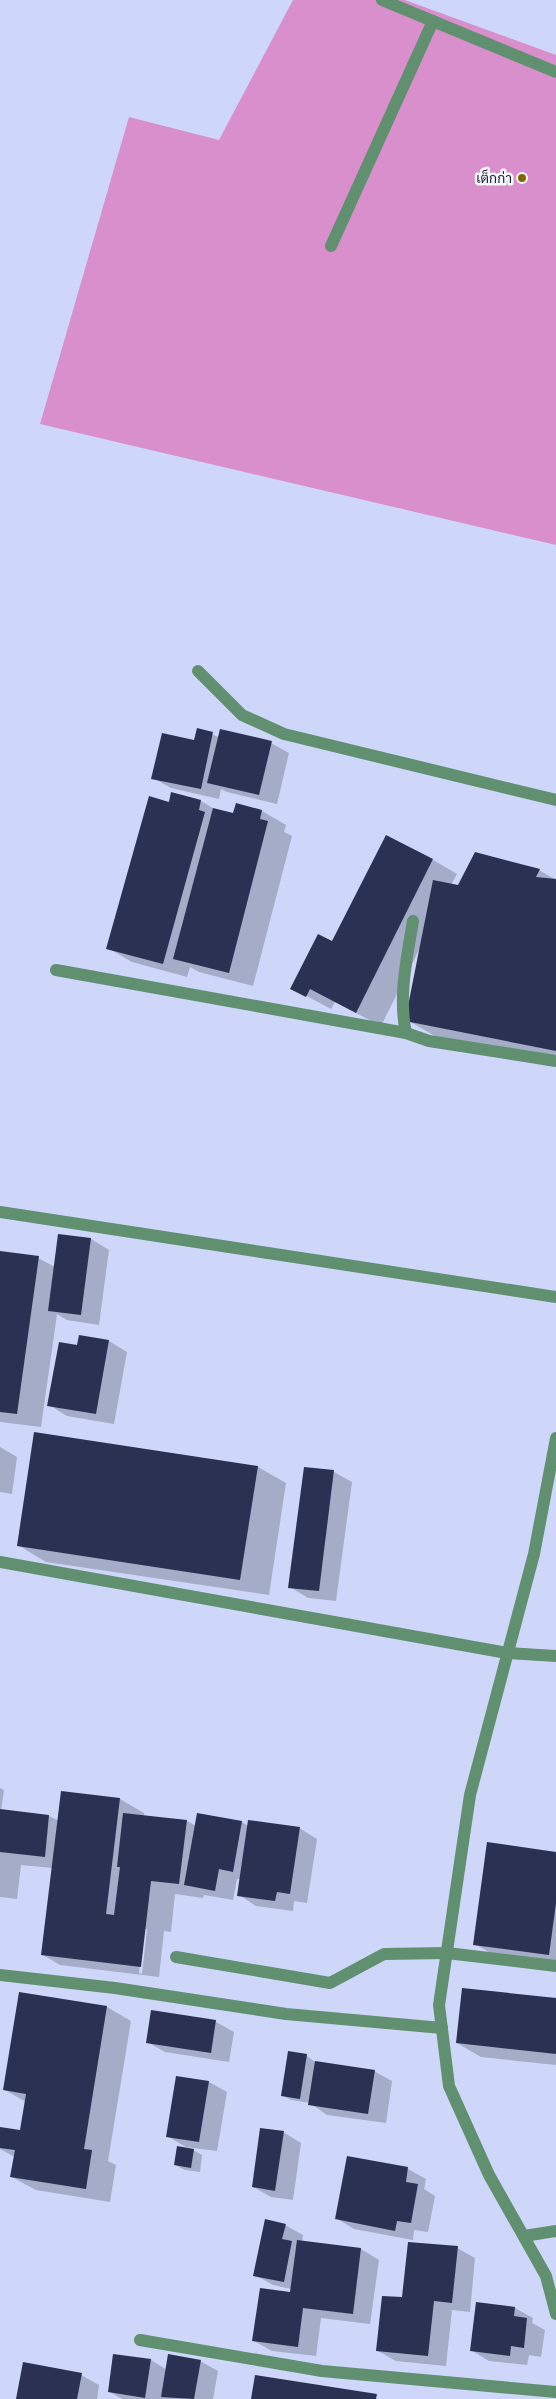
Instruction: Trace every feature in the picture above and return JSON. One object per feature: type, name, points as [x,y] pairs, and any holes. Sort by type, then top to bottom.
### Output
[{"type":"street","points":[[382,0],[556,72]]},
{"type":"street","points":[[330,246],[433,21]]},
{"type":"street","points":[[198,671],[242,714],[284,734],[556,800]]},
{"type":"street","points":[[406,1033],[402,1015],[402,991],[413,921]]},
{"type":"street","points":[[56,970],[406,1033],[429,1041],[556,1061]]},
{"type":"street","points":[[0,1212],[556,1297]]},
{"type":"street","points":[[556,1438],[534,1554],[470,1795],[439,2005],[448,2086],[489,2175],[546,2276],[556,2314]]},
{"type":"street","points":[[0,1562],[507,1652],[556,1656]]},
{"type":"street","points":[[176,1957],[330,1983],[384,1954],[447,1953],[556,1966]]},
{"type":"street","points":[[0,1975],[140,1992],[286,2014],[442,2028]]},
{"type":"street","points":[[524,2236],[556,2231]]},
{"type":"street","points":[[140,2340],[322,2371],[556,2392]]},
{"type":"shaded area","points":[[293,0],[405,0],[556,55],[556,545],[40,424],[129,117],[219,140]]},
{"type":"building","points":[[197,728],[213,732],[201,789],[151,779],[162,733],[194,740]]},
{"type":"building","points":[[220,729],[272,741],[259,795],[207,783]]},
{"type":"building","points":[[171,792],[201,800],[199,810],[205,812],[163,964],[106,949],[149,796],[169,802]]},
{"type":"building","points":[[236,803],[262,810],[260,819],[268,821],[229,973],[173,959],[213,808],[233,813]]},
{"type":"building","points":[[386,835],[433,859],[356,1013],[310,989],[306,997],[290,989],[318,934],[332,941]]},
{"type":"building","points":[[475,852],[540,869],[536,877],[556,879],[556,1051],[405,1021],[433,880],[458,885]]},
{"type":"building","points":[[58,1234],[91,1238],[81,1315],[48,1311]]},
{"type":"building","points":[[0,1251],[39,1256],[17,1414],[0,1412]]},
{"type":"building","points":[[79,1335],[109,1340],[96,1414],[47,1406],[59,1342],[77,1345]]},
{"type":"building","points":[[34,1432],[258,1466],[240,1580],[17,1546]]},
{"type":"building","points":[[304,1467],[334,1470],[319,1591],[288,1588]]},
{"type":"building","points":[[61,1791],[120,1798],[106,1914],[114,1915],[120,1867],[117,1867],[123,1813],[187,1820],[179,1884],[151,1881],[141,1967],[41,1955]]},
{"type":"building","points":[[0,1809],[49,1815],[45,1857],[0,1852]]},
{"type":"building","points":[[197,1813],[242,1821],[233,1872],[219,1869],[215,1891],[184,1885]]},
{"type":"building","points":[[248,1820],[300,1827],[290,1894],[277,1892],[275,1901],[237,1896]]},
{"type":"building","points":[[487,1842],[556,1852],[556,1903],[549,1955],[473,1945]]},
{"type":"building","points":[[462,1988],[556,1998],[556,2054],[456,2043]]},
{"type":"building","points":[[19,1992],[107,2006],[84,2149],[92,2150],[86,2189],[10,2177],[15,2150],[0,2148],[0,2127],[20,2130],[26,2094],[3,2090]]},
{"type":"building","points":[[151,2010],[216,2020],[211,2053],[146,2043]]},
{"type":"building","points":[[288,2051],[307,2054],[300,2099],[281,2096]]},
{"type":"building","points":[[315,2061],[375,2070],[368,2114],[308,2105]]},
{"type":"building","points":[[176,2076],[209,2081],[199,2142],[166,2137]]},
{"type":"building","points":[[260,2128],[284,2131],[275,2191],[252,2187]]},
{"type":"building","points":[[177,2146],[194,2149],[191,2168],[174,2165]]},
{"type":"building","points":[[347,2156],[408,2167],[406,2182],[418,2184],[411,2223],[397,2221],[395,2231],[335,2219]]},
{"type":"building","points":[[265,2219],[286,2224],[282,2239],[292,2241],[284,2282],[253,2276]]},
{"type":"building","points":[[297,2240],[361,2248],[353,2314],[303,2308],[298,2347],[252,2341],[260,2288],[290,2292]]},
{"type":"building","points":[[408,2242],[458,2246],[452,2303],[434,2301],[428,2356],[376,2351],[382,2296],[402,2297]]},
{"type":"building","points":[[476,2302],[515,2307],[514,2316],[527,2318],[524,2348],[511,2346],[510,2356],[470,2351]]},
{"type":"building","points":[[113,2354],[151,2359],[145,2398],[108,2392]]},
{"type":"building","points":[[168,2354],[201,2360],[194,2399],[161,2397]]},
{"type":"building","points":[[23,2362],[82,2373],[77,2399],[16,2399]]},
{"type":"building","points":[[255,2375],[377,2394],[376,2399],[251,2399]]},
{"type":"place","name":"เต็กก่า","points":[[522,178]]}]
